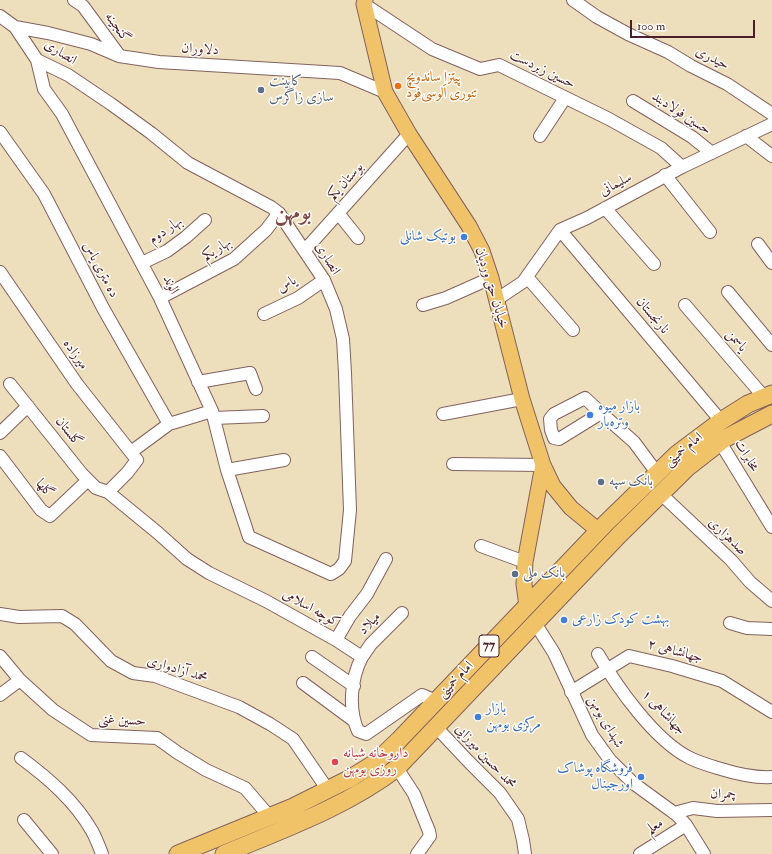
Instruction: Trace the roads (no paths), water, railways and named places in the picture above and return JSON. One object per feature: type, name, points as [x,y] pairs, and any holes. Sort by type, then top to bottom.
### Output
[{"type":"highway","name":"امام خمینی","points":[[178,854],[328,790],[375,763],[399,740],[599,531],[676,454],[721,421],[748,404],[768,395]]},
{"type":"highway","name":"امام خمینی","points":[[224,854],[337,805],[357,795],[397,768],[619,535],[688,467],[720,442],[772,414]]},
{"type":"main road","name":"خیابان حق وردیان","points":[[364,2],[385,92],[409,134],[469,226],[482,251],[491,278],[522,399],[544,465],[553,486],[571,508],[599,531]]},
{"type":"main road","points":[[527,606],[524,584],[525,562],[544,465]]},
{"type":"street","name":"گنجینه","points":[[74,0],[83,6],[119,56]]},
{"type":"street","name":"حیدری","points":[[573,0],[597,17],[628,34],[668,52],[691,66],[727,84],[772,114]]},
{"type":"street","name":"حسین زبردست","points":[[364,2],[432,49],[480,69],[499,65],[609,119],[661,148],[682,167]]},
{"type":"street","name":"انصاری","points":[[0,16],[15,27],[36,60],[68,75],[111,104],[151,133],[188,163],[271,207],[279,213],[324,280],[336,309],[343,339],[350,510],[345,561],[339,569],[331,574],[249,537]]},
{"type":"street","name":"دلاوران","points":[[15,27],[48,33],[91,44],[119,56],[159,62],[340,73],[385,92]]},
{"type":"street","name":"الوند","points":[[36,60],[44,89],[62,114],[142,263],[160,298],[213,414],[226,470],[249,537]]},
{"type":"street","points":[[540,136],[565,98]]},
{"type":"street","name":"حسین فولادبند","points":[[633,101],[692,137],[712,153]]},
{"type":"street","name":"سلیمانی","points":[[496,300],[527,278],[560,230],[682,167],[772,124]]},
{"type":"street","name":"ده متری یاس","points":[[0,132],[44,194],[107,314],[169,424]]},
{"type":"street","name":"بوستان یکم","points":[[305,250],[409,134]]},
{"type":"street","points":[[746,136],[772,156]]},
{"type":"street","points":[[666,175],[710,232]]},
{"type":"street","points":[[605,208],[654,264]]},
{"type":"street","name":"بهار یکم","points":[[160,298],[234,259],[266,230],[279,213]]},
{"type":"street","points":[[338,213],[358,238]]},
{"type":"street","name":"بهار دوم","points":[[142,263],[166,251],[186,237],[205,220]]},
{"type":"street","name":"نارنجستان","points":[[560,230],[721,421]]},
{"type":"street","points":[[758,244],[772,263]]},
{"type":"street","name":"میرزاده","points":[[0,272],[73,378],[131,452]]},
{"type":"street","points":[[423,305],[446,298],[491,278]]},
{"type":"street","points":[[527,278],[573,330]]},
{"type":"street","name":"یاس","points":[[264,314],[298,298],[324,280]]},
{"type":"street","points":[[728,292],[772,345]]},
{"type":"street","name":"یاسمن","points":[[685,305],[768,395]]},
{"type":"street","points":[[198,382],[250,373],[256,390]]},
{"type":"street","name":"گلستان","points":[[10,384],[88,480],[96,488],[108,492]]},
{"type":"street","points":[[443,414],[522,399]]},
{"type":"street","points":[[0,433],[28,406]]},
{"type":"street","points":[[601,413],[634,442],[657,473]]},
{"type":"street","points":[[108,492],[127,473],[137,460],[131,452],[169,424],[213,414],[263,416]]},
{"type":"street","name":"مخابرات","points":[[720,442],[772,528]]},
{"type":"street","name":"گلها","points":[[0,456],[41,510],[50,516],[88,480]]},
{"type":"street","points":[[226,470],[284,460]]},
{"type":"street","points":[[453,464],[544,465]]},
{"type":"street","name":"کوچه اسلامی","points":[[108,492],[187,559],[209,573],[266,601],[336,640],[362,657]]},
{"type":"street","name":"صدهزاری","points":[[661,494],[731,560],[750,582],[772,602]]},
{"type":"street","points":[[481,546],[525,562]]},
{"type":"street","points":[[336,640],[350,616],[367,594],[386,559]]},
{"type":"street","name":"میلاد","points":[[362,657],[371,644],[402,613]]},
{"type":"street","name":"محمد آزادواری","points":[[0,614],[19,617],[62,616],[74,624],[111,661],[133,673],[155,676],[239,707],[293,739],[328,790]]},
{"type":"street","name":"شهدای بومهن","points":[[535,623],[554,653],[592,735],[610,760],[633,784],[674,813],[686,825],[704,854]]},
{"type":"street","points":[[730,623],[747,628],[772,629]]},
{"type":"street","name":"جهانشاهی ۱","points":[[598,654],[629,700],[656,732],[670,745],[705,764],[731,772],[762,778],[772,777]]},
{"type":"street","name":"حسین غنی","points":[[0,656],[20,680],[53,710],[91,735],[157,738],[206,770],[244,788],[269,816]]},
{"type":"street","name":"جهانشاهی ۲","points":[[571,692],[629,656],[672,666],[722,681],[772,712]]},
{"type":"street","points":[[312,657],[354,686]]},
{"type":"street","points":[[362,657],[357,666],[352,696],[353,720],[358,731],[366,734],[422,695],[436,701]]},
{"type":"street","points":[[0,695],[20,680]]},
{"type":"street","points":[[303,683],[353,720]]},
{"type":"street","name":"محمد حسین میرزایی","points":[[436,727],[500,793],[518,819],[525,854]]},
{"type":"street","points":[[20,758],[49,779],[76,808],[93,832],[102,854]]},
{"type":"street","points":[[397,768],[414,794],[429,831],[430,836],[417,854]]},
{"type":"street","name":"چمران","points":[[674,813],[693,808],[717,811],[772,810]]},
{"type":"street","points":[[24,820],[52,854]]},
{"type":"street","name":"معلم","points":[[640,854],[686,825]]},
{"type":"place","name":"پیتزا ساندویچ تنوری اَلوسی‌‌فود","points":[[398,86]]},
{"type":"place","name":"کابینت سازی زاگرس","points":[[261,90]]},
{"type":"place","name":"بوتیک شانلی","points":[[464,237]]},
{"type":"place","name":"بازار میوه وتره‌بار","points":[[590,415]]},
{"type":"place","name":"بانک سپه","points":[[601,482]]},
{"type":"place","name":"بانک ملی","points":[[515,574]]},
{"type":"place","name":"بهشت کودک زارعی","points":[[564,620]]},
{"type":"place","name":"بازار مرکزی بومهن","points":[[478,717]]},
{"type":"place","name":"داروخانه شبانه روزی بومهن","points":[[335,762]]},
{"type":"place","name":"فروشگاه پوشاک اورجینال","points":[[641,777]]},
{"type":"district","name":"بومهن","points":[[293,214]]}]
